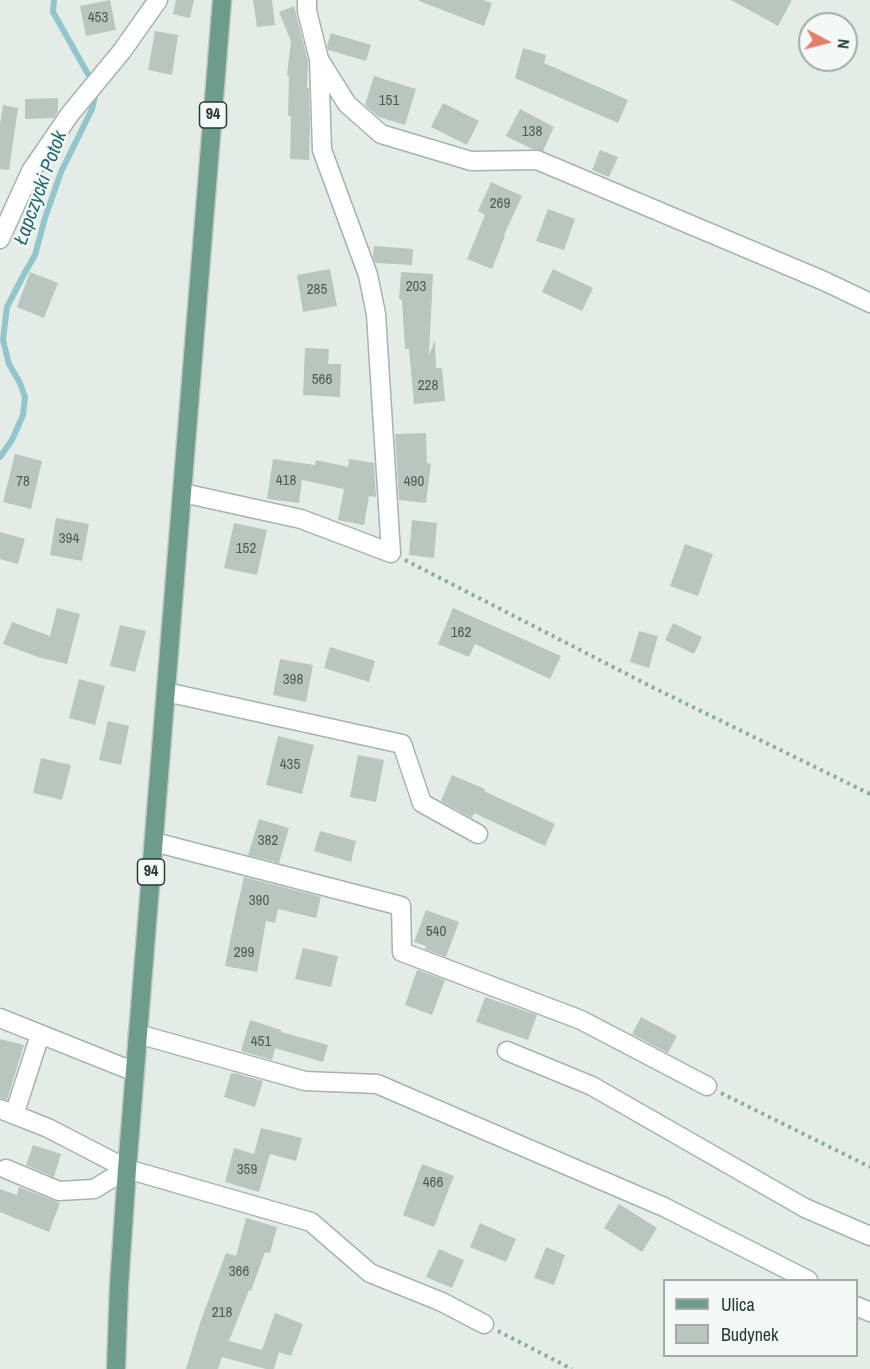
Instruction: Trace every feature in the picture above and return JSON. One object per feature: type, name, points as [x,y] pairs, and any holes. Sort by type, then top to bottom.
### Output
[{"type":"main road","name":"94","points":[[116,1369],[127,1169],[222,0]]},
{"type":"street","points":[[0,239],[31,171],[70,114],[122,51],[158,0]]},
{"type":"street","points":[[183,493],[301,519],[391,553],[376,314],[368,275],[322,150],[319,59],[307,11],[307,0]]},
{"type":"street","points":[[319,59],[347,104],[381,134],[471,161],[537,160],[824,281],[870,303]]},
{"type":"street","points":[[166,692],[402,744],[422,803],[478,834]]},
{"type":"street","points":[[154,842],[401,906],[402,952],[581,1020],[707,1086]]},
{"type":"street","points":[[0,1018],[135,1072]]},
{"type":"street","points":[[138,1034],[305,1082],[377,1084],[664,1207],[804,1279]]},
{"type":"street","points":[[40,1035],[7,1112],[48,1128],[127,1169],[311,1222],[370,1273],[442,1302],[484,1324]]},
{"type":"street","points":[[507,1051],[592,1086],[805,1208],[870,1236]]},
{"type":"street","points":[[6,1169],[58,1191],[94,1189],[127,1169]]},
{"type":"path","points":[[391,553],[654,688],[870,794]]},
{"type":"path","points":[[707,1086],[870,1167]]},
{"type":"path","points":[[484,1324],[572,1369]]},
{"type":"building","points":[[110,0],[116,30],[86,36],[80,6]]},
{"type":"building","points":[[176,0],[194,0],[190,18],[173,14]]},
{"type":"building","points":[[253,0],[272,0],[275,25],[257,27]]},
{"type":"building","points":[[420,0],[483,0],[492,3],[484,26]]},
{"type":"building","points":[[731,0],[792,0],[778,26]]},
{"type":"building","points":[[294,6],[308,61],[309,160],[290,159],[291,116],[288,116],[289,76],[287,75],[291,41],[279,12]]},
{"type":"building","points":[[155,31],[178,35],[172,75],[148,70]]},
{"type":"building","points":[[331,33],[371,45],[366,61],[328,50]]},
{"type":"building","points":[[523,48],[546,55],[544,63],[628,100],[618,123],[515,78]]},
{"type":"building","points":[[374,76],[416,89],[405,125],[379,117],[365,105]]},
{"type":"building","points":[[58,98],[58,111],[54,118],[25,119],[25,99]]},
{"type":"building","points":[[443,103],[479,121],[467,145],[431,127]]},
{"type":"building","points":[[3,105],[18,108],[9,170],[0,169],[0,124]]},
{"type":"building","points":[[520,109],[554,127],[543,151],[532,149],[506,136]]},
{"type":"building","points":[[600,150],[618,157],[609,177],[592,170]]},
{"type":"building","points":[[491,182],[522,196],[504,235],[492,269],[467,259],[485,215],[478,211]]},
{"type":"building","points":[[548,209],[575,219],[564,250],[536,241]]},
{"type":"building","points":[[374,246],[413,249],[412,265],[375,263]]},
{"type":"building","points":[[330,269],[337,306],[303,312],[297,275]]},
{"type":"building","points":[[553,269],[593,288],[582,311],[542,292]]},
{"type":"building","points":[[30,272],[58,283],[44,318],[17,307]]},
{"type":"building","points":[[401,272],[433,274],[429,355],[435,340],[436,368],[442,368],[445,401],[414,404],[409,349],[405,349],[402,300],[399,299]]},
{"type":"building","points":[[305,348],[329,349],[328,364],[341,364],[340,397],[303,395]]},
{"type":"building","points":[[426,433],[427,463],[431,464],[426,503],[399,500],[395,434]]},
{"type":"building","points":[[15,454],[42,461],[31,509],[3,502]]},
{"type":"building","points":[[273,459],[315,465],[316,460],[348,467],[349,459],[374,463],[376,497],[369,496],[364,525],[338,520],[344,489],[302,480],[299,503],[267,499]]},
{"type":"building","points":[[56,518],[89,524],[82,561],[50,555]]},
{"type":"building","points":[[412,520],[437,523],[434,558],[409,555]]},
{"type":"building","points":[[234,523],[267,530],[257,575],[224,568]]},
{"type":"building","points":[[0,532],[25,539],[18,564],[0,559]]},
{"type":"building","points":[[685,544],[713,554],[698,596],[670,586]]},
{"type":"building","points":[[57,608],[80,614],[67,664],[38,657],[3,644],[12,622],[50,636]]},
{"type":"building","points":[[453,608],[561,656],[550,679],[475,644],[469,657],[438,644]]},
{"type":"building","points":[[673,623],[702,637],[694,654],[665,640]]},
{"type":"building","points":[[120,625],[146,631],[135,672],[110,666]]},
{"type":"building","points":[[639,631],[658,636],[649,668],[630,662]]},
{"type":"building","points":[[330,647],[375,661],[369,682],[324,668]]},
{"type":"building","points":[[280,659],[313,665],[306,702],[273,695]]},
{"type":"building","points":[[79,679],[105,686],[95,725],[69,718]]},
{"type":"building","points":[[108,721],[129,726],[121,765],[99,760]]},
{"type":"building","points":[[278,736],[314,745],[302,794],[266,785]]},
{"type":"building","points":[[358,755],[384,760],[376,802],[350,797]]},
{"type":"building","points":[[41,758],[71,765],[62,800],[33,793]]},
{"type":"building","points":[[452,775],[555,824],[545,846],[474,813],[472,818],[441,801]]},
{"type":"building","points":[[259,819],[289,828],[279,863],[248,855]]},
{"type":"building","points":[[320,831],[356,841],[351,862],[314,851]]},
{"type":"building","points":[[244,877],[321,897],[316,918],[278,909],[275,923],[266,921],[257,972],[225,966]]},
{"type":"building","points":[[426,910],[459,922],[446,957],[414,942]]},
{"type":"building","points":[[303,948],[338,956],[331,987],[295,979]]},
{"type":"building","points":[[417,970],[445,980],[432,1015],[405,1005]]},
{"type":"building","points":[[485,997],[537,1015],[528,1040],[476,1022]]},
{"type":"building","points":[[641,1017],[677,1036],[668,1053],[632,1034]]},
{"type":"building","points":[[250,1020],[281,1030],[281,1032],[328,1045],[323,1062],[275,1048],[272,1060],[241,1051]]},
{"type":"building","points":[[0,1039],[24,1045],[7,1100],[0,1098]]},
{"type":"building","points":[[231,1073],[263,1081],[255,1107],[224,1097]]},
{"type":"building","points":[[261,1128],[302,1138],[296,1161],[270,1154],[259,1192],[225,1182],[234,1148],[254,1154]]},
{"type":"building","points":[[33,1145],[61,1154],[54,1177],[26,1165]]},
{"type":"building","points":[[422,1164],[454,1176],[434,1227],[403,1215]]},
{"type":"building","points":[[19,1187],[60,1203],[49,1232],[0,1212],[0,1189],[17,1195]]},
{"type":"building","points":[[619,1204],[657,1228],[642,1252],[604,1228]]},
{"type":"building","points":[[246,1218],[277,1227],[270,1253],[265,1252],[229,1341],[262,1350],[275,1313],[303,1324],[291,1356],[279,1352],[274,1369],[222,1357],[218,1369],[186,1369],[226,1253],[236,1256]]},
{"type":"building","points":[[480,1223],[516,1239],[506,1262],[470,1247]]},
{"type":"building","points":[[546,1247],[565,1255],[554,1285],[534,1278]]},
{"type":"building","points":[[439,1249],[464,1260],[452,1288],[426,1277]]},
{"type":"waterway","name":"Łapczycki Potok","points":[[54,0],[53,12],[93,83]]},
{"type":"waterway","name":"Łapczycki Potok","points":[[0,457],[12,440],[23,415],[25,397],[9,364],[3,340],[7,307],[35,255],[61,172],[92,109],[96,92]]}]
